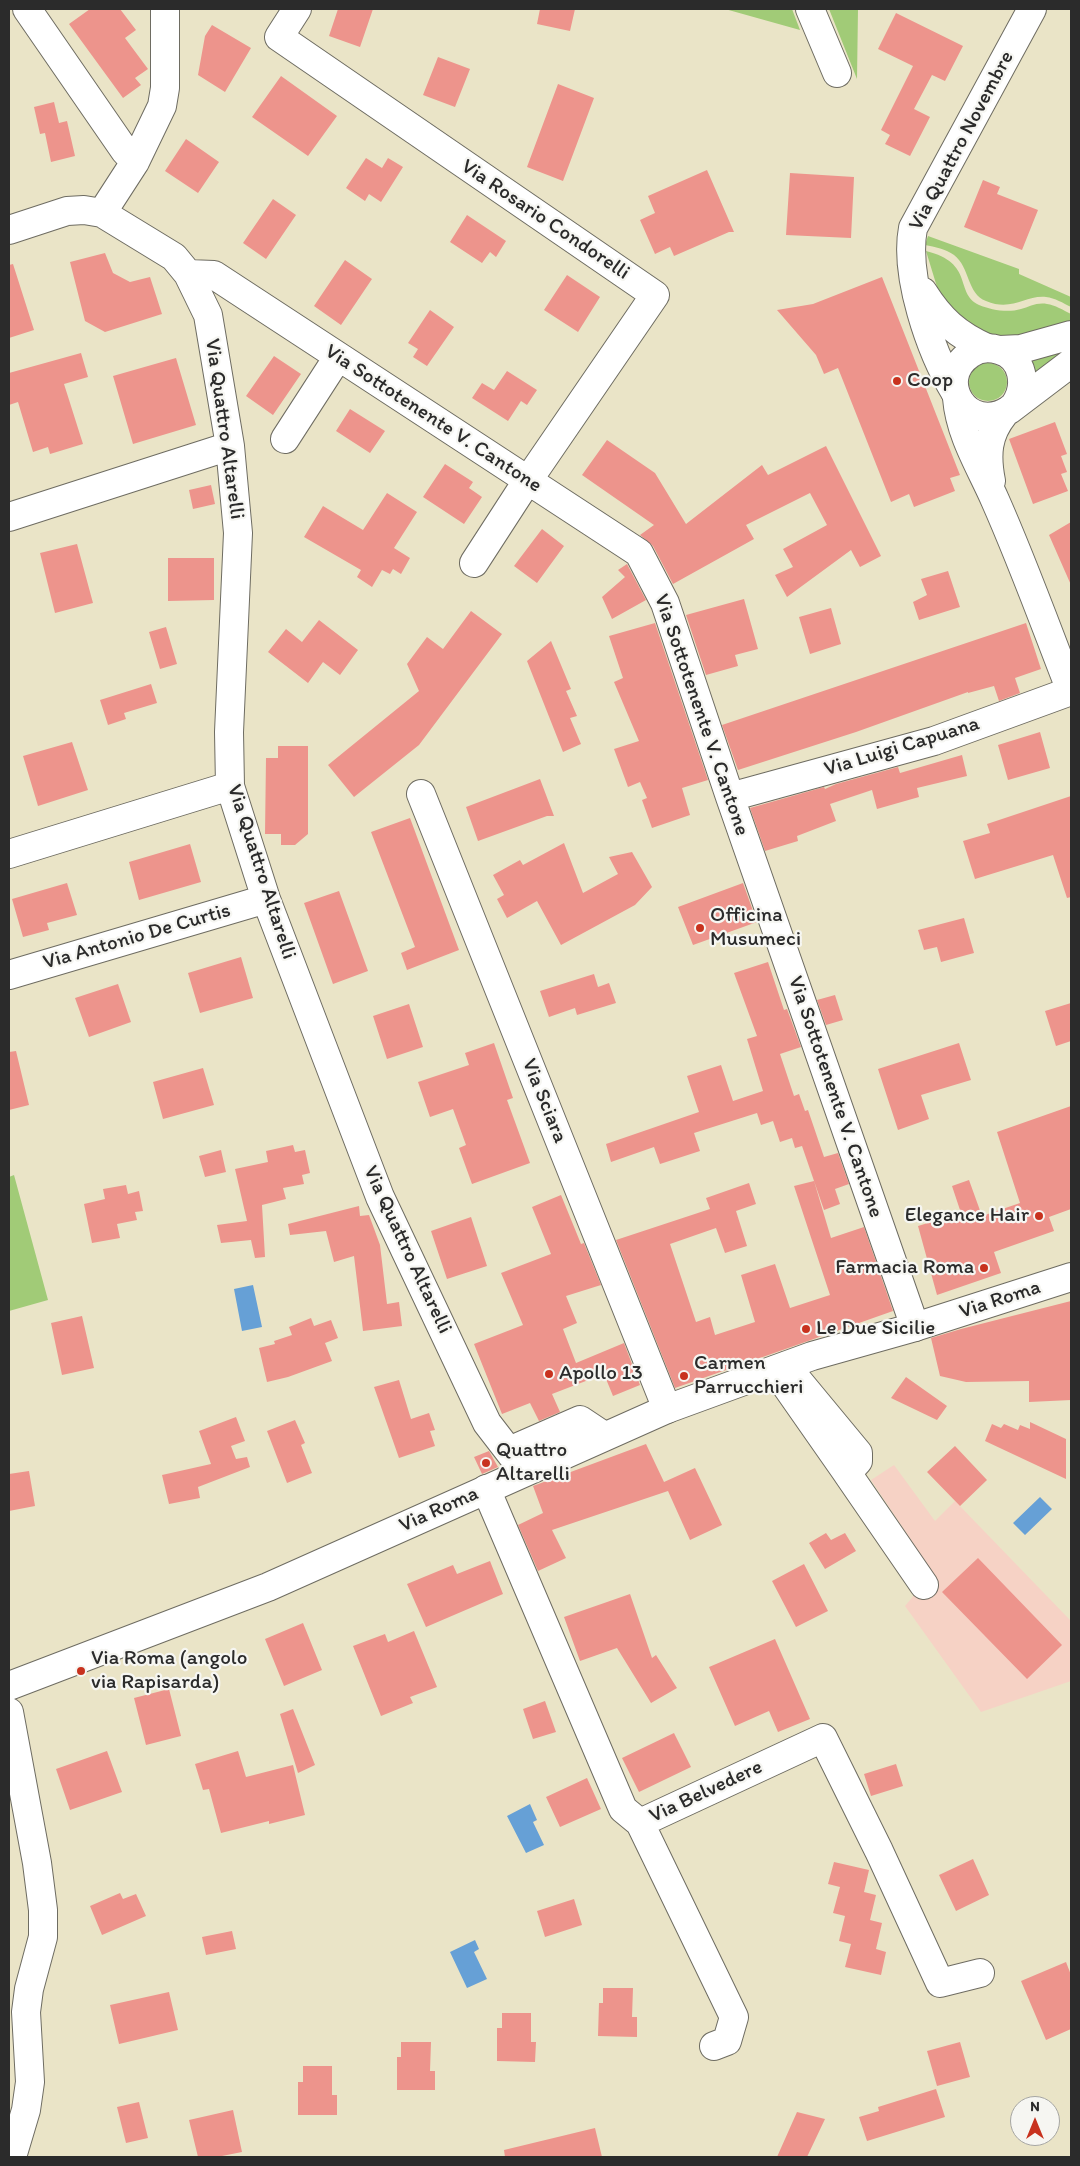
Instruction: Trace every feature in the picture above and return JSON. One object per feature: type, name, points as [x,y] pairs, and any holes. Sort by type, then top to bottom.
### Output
[{"type":"street","points":[[27,9],[125,151],[135,162]]},
{"type":"street","points":[[9,230],[67,211],[84,210],[102,213],[135,162],[162,106],[165,88],[165,9]]},
{"type":"street","name":"Via Rosario Condorelli","points":[[297,9],[279,37],[655,295],[528,481]]},
{"type":"street","points":[[810,9],[838,73]]},
{"type":"street","name":"Via Quattro Novembre","points":[[956,395],[944,373],[921,308],[911,260],[914,228],[1032,9]]},
{"type":"street","name":"Via Quattro Altarelli","points":[[102,213],[174,257],[188,274],[208,315],[230,446],[238,533],[229,732],[230,786],[266,899],[380,1198],[487,1423],[517,1461]]},
{"type":"street","name":"Via Sottotenente V. Cantone","points":[[188,274],[214,275],[639,553],[665,603],[730,797],[915,1327]]},
{"type":"street","points":[[914,278],[934,308],[956,332],[1016,362],[1022,374],[1023,388],[1009,410],[991,417],[977,416],[966,408],[956,395]]},
{"type":"street","points":[[1071,335],[1022,349],[974,351],[963,359],[956,371],[956,395],[962,426],[972,453],[995,500],[1071,691]]},
{"type":"street","points":[[285,439],[338,357]]},
{"type":"street","points":[[995,500],[989,468],[989,448],[994,426],[1009,410],[1071,363]]},
{"type":"street","points":[[9,516],[230,446]]},
{"type":"street","points":[[474,563],[528,481]]},
{"type":"street","name":"Via Luigi Capuana","points":[[730,797],[934,741],[1071,691]]},
{"type":"street","points":[[9,854],[230,786]]},
{"type":"street","name":"Via Sciara","points":[[421,794],[667,1409]]},
{"type":"street","name":"Via Antonio De Curtis","points":[[9,976],[266,899]]},
{"type":"street","name":"Via Roma","points":[[9,1686],[260,1590],[486,1489],[517,1461],[604,1436],[667,1409],[781,1368],[1071,1277]]},
{"type":"street","points":[[781,1368],[858,1453],[858,1461],[847,1473],[924,1585]]},
{"type":"street","name":"Via Belvedere","points":[[486,1489],[623,1809],[640,1823],[823,1738],[879,1851],[940,1983],[980,1972]]},
{"type":"street","points":[[9,1712],[37,1863],[43,1910],[43,1937],[29,1989],[26,2012],[30,2082],[26,2110],[12,2157]]},
{"type":"street","points":[[640,1823],[734,2017],[727,2041],[714,2046]]},
{"type":"shaded area","points":[[894,1465],[935,1521],[955,1501],[1071,1621],[1071,1681],[981,1712],[905,1606],[933,1573],[871,1480]]},
{"type":"green space","points":[[725,9],[792,9],[800,30]]},
{"type":"green space","points":[[829,9],[858,9],[857,79]]},
{"type":"green space","points":[[928,236],[1019,269],[1019,274],[1071,297],[1071,307],[1046,297],[1031,298],[1003,305],[986,301],[975,293],[963,266],[954,255],[936,247],[925,245]]},
{"type":"green space","points":[[926,251],[941,256],[958,270],[967,293],[979,305],[994,310],[1011,311],[1036,304],[1047,304],[1071,314],[1071,321],[1049,329],[1008,338],[979,334],[941,300]]},
{"type":"green space","points":[[1065,348],[1065,352],[1031,381],[1023,359]]},
{"type":"green space","points":[[988,363],[1002,368],[1007,382],[1002,396],[988,401],[974,396],[969,382],[974,368]]},
{"type":"green space","points":[[14,1175],[48,1300],[9,1311],[9,1177]]},
{"type":"water","points":[[253,1285],[262,1327],[242,1331],[234,1289]]},
{"type":"water","points":[[1040,1497],[1052,1509],[1025,1535],[1013,1523]]},
{"type":"water","points":[[530,1804],[537,1820],[533,1822],[544,1845],[526,1853],[507,1816]]},
{"type":"water","points":[[475,1940],[479,1949],[474,1952],[487,1979],[467,1988],[450,1952]]},
{"type":"building","points":[[90,9],[120,9],[136,30],[125,38],[148,69],[135,78],[141,85],[123,98],[69,24]]},
{"type":"building","points":[[338,9],[373,9],[360,47],[329,36]]},
{"type":"building","points":[[540,9],[575,9],[570,31],[537,24]]},
{"type":"building","points":[[896,13],[963,46],[945,81],[932,75],[914,109],[930,117],[910,156],[885,144],[890,135],[881,130],[913,66],[878,49]]},
{"type":"building","points":[[212,25],[251,48],[225,92],[198,75],[205,36]]},
{"type":"building","points":[[438,57],[470,69],[455,107],[423,95]]},
{"type":"building","points":[[281,76],[337,116],[308,156],[252,117]]},
{"type":"building","points":[[558,84],[594,98],[563,181],[527,167]]},
{"type":"building","points":[[54,102],[59,123],[67,121],[75,156],[51,162],[45,133],[40,134],[34,107]]},
{"type":"building","points":[[186,139],[219,162],[198,193],[165,171]]},
{"type":"building","points":[[366,158],[382,168],[388,158],[403,167],[381,202],[369,194],[365,201],[346,188]]},
{"type":"building","points":[[707,170],[734,232],[729,232],[674,256],[670,247],[655,254],[640,220],[655,213],[648,196]]},
{"type":"building","points":[[790,173],[854,177],[851,238],[786,235]]},
{"type":"building","points":[[983,180],[1000,187],[997,194],[1038,210],[1022,250],[964,227]]},
{"type":"building","points":[[273,199],[296,215],[266,259],[243,243]]},
{"type":"building","points":[[467,215],[506,241],[496,257],[490,252],[482,263],[450,242]]},
{"type":"building","points":[[105,253],[113,273],[130,282],[150,277],[162,314],[105,332],[85,321],[70,262]]},
{"type":"building","points":[[345,260],[372,279],[341,325],[314,306]]},
{"type":"building","points":[[13,264],[34,330],[9,338],[9,265]]},
{"type":"building","points":[[567,275],[600,297],[578,332],[544,310]]},
{"type":"building","points":[[882,277],[960,475],[950,478],[955,491],[914,507],[909,494],[891,502],[838,368],[824,374],[816,355],[777,310],[813,304]]},
{"type":"building","points":[[430,310],[454,327],[427,366],[413,357],[418,349],[408,343]]},
{"type":"building","points":[[81,353],[88,377],[64,384],[83,444],[50,454],[48,447],[33,452],[18,402],[9,405],[9,373]]},
{"type":"building","points":[[274,356],[301,374],[273,415],[246,396]]},
{"type":"building","points":[[176,358],[196,425],[133,444],[113,376]]},
{"type":"building","points":[[507,371],[537,390],[527,405],[521,401],[508,421],[472,398],[482,383],[494,390]]},
{"type":"building","points":[[350,409],[385,431],[370,453],[336,431]]},
{"type":"building","points":[[1055,422],[1067,454],[1061,456],[1067,472],[1061,474],[1068,491],[1033,504],[1009,439]]},
{"type":"building","points":[[607,440],[655,473],[686,524],[762,465],[768,475],[826,446],[881,556],[860,567],[851,550],[787,597],[775,575],[793,567],[783,549],[827,525],[810,493],[746,525],[754,539],[673,584],[653,546],[640,535],[654,525],[582,475]]},
{"type":"building","points":[[445,464],[473,482],[469,488],[482,497],[464,524],[423,497]]},
{"type":"building","points":[[211,485],[215,504],[193,509],[189,490]]},
{"type":"building","points":[[387,493],[417,512],[394,548],[410,558],[401,574],[393,569],[390,574],[382,570],[372,587],[357,577],[361,570],[304,537],[323,506],[363,530]]},
{"type":"building","points":[[1071,522],[1071,585],[1049,535]]},
{"type":"building","points":[[542,529],[564,546],[537,583],[514,566]]},
{"type":"building","points":[[77,544],[93,603],[55,613],[40,553]]},
{"type":"building","points":[[168,558],[214,558],[214,600],[168,601]]},
{"type":"building","points":[[627,564],[646,600],[612,619],[602,597],[625,577],[618,570]]},
{"type":"building","points":[[948,571],[960,607],[919,620],[913,602],[927,595],[921,579]]},
{"type":"building","points":[[744,599],[758,649],[735,655],[738,666],[706,675],[686,615]]},
{"type":"building","points":[[831,608],[841,644],[810,654],[799,617]]},
{"type":"building","points":[[471,611],[502,634],[419,745],[354,797],[328,765],[419,691],[407,664],[427,637],[443,649]]},
{"type":"building","points":[[319,620],[358,650],[340,675],[323,662],[308,683],[268,652],[286,629],[302,642]]},
{"type":"building","points":[[655,623],[708,780],[682,788],[690,815],[652,828],[642,800],[647,798],[640,782],[628,787],[614,749],[639,741],[614,682],[623,678],[609,636]]},
{"type":"building","points":[[1026,623],[1041,669],[1015,678],[1020,693],[999,701],[994,686],[968,692],[856,732],[738,770],[722,725]]},
{"type":"building","points":[[166,627],[177,664],[160,669],[149,632]]},
{"type":"building","points":[[551,641],[571,689],[566,691],[577,716],[570,718],[581,744],[563,752],[527,661]]},
{"type":"building","points":[[151,684],[157,703],[124,713],[126,719],[108,725],[100,700]]},
{"type":"building","points":[[1040,732],[1050,768],[1008,780],[998,745]]},
{"type":"building","points":[[72,742],[88,790],[38,806],[23,756]]},
{"type":"building","points":[[278,746],[308,746],[308,834],[295,845],[281,845],[281,834],[265,834],[266,758],[278,758]]},
{"type":"building","points":[[962,755],[967,776],[917,788],[919,797],[877,809],[872,790],[830,804],[836,821],[797,836],[798,841],[765,851],[750,808],[824,787],[825,789],[836,784],[898,767],[900,773]]},
{"type":"building","points":[[540,779],[554,816],[547,816],[478,841],[466,807]]},
{"type":"building","points":[[1071,796],[1071,897],[1067,898],[1053,855],[975,879],[963,841],[990,833],[987,824]]},
{"type":"building","points":[[410,818],[459,950],[407,970],[401,953],[415,947],[371,832]]},
{"type":"building","points":[[564,843],[583,893],[618,874],[609,857],[632,852],[652,887],[635,905],[561,945],[537,901],[507,918],[497,899],[504,895],[493,875],[520,860],[523,865]]},
{"type":"building","points":[[190,844],[201,882],[139,900],[129,862]]},
{"type":"building","points":[[67,883],[77,915],[47,923],[49,930],[23,937],[12,899]]},
{"type":"building","points":[[743,883],[757,922],[693,945],[678,907]]},
{"type":"building","points":[[339,891],[368,971],[333,984],[304,903]]},
{"type":"building","points":[[964,918],[974,953],[941,962],[937,947],[924,950],[918,930]]},
{"type":"building","points":[[241,957],[253,998],[200,1013],[188,973]]},
{"type":"building","points":[[768,962],[784,1010],[787,1009],[801,1047],[780,1054],[794,1096],[799,1094],[805,1111],[808,1110],[824,1157],[838,1153],[849,1184],[835,1189],[840,1204],[824,1210],[802,1146],[795,1148],[792,1138],[780,1142],[773,1121],[761,1125],[757,1113],[694,1133],[700,1151],[660,1164],[654,1147],[611,1162],[606,1144],[699,1112],[687,1076],[721,1065],[733,1101],[763,1091],[747,1039],[757,1036],[734,973]]},
{"type":"building","points":[[594,974],[598,987],[609,983],[616,1003],[577,1015],[575,1008],[549,1017],[540,991]]},
{"type":"building","points":[[118,984],[131,1022],[89,1037],[75,998]]},
{"type":"building","points":[[835,995],[843,1020],[826,1025],[817,1000]]},
{"type":"building","points":[[1071,1003],[1071,1041],[1056,1046],[1045,1011]]},
{"type":"building","points":[[409,1004],[423,1047],[387,1059],[373,1016]]},
{"type":"building","points":[[494,1043],[513,1098],[507,1100],[530,1163],[472,1184],[459,1148],[466,1145],[453,1109],[430,1117],[418,1082],[469,1065],[465,1053]]},
{"type":"building","points":[[959,1043],[971,1080],[921,1095],[929,1119],[898,1130],[878,1069]]},
{"type":"building","points":[[16,1051],[29,1105],[9,1110],[9,1052]]},
{"type":"building","points":[[203,1068],[214,1105],[163,1119],[153,1082]]},
{"type":"building","points":[[1071,1106],[1071,1209],[1049,1217],[1054,1231],[994,1252],[1001,1273],[937,1295],[918,1226],[961,1213],[952,1186],[969,1180],[982,1216],[1020,1203],[997,1132]]},
{"type":"building","points":[[293,1145],[295,1152],[305,1150],[310,1173],[302,1175],[304,1184],[283,1188],[286,1199],[262,1205],[265,1257],[255,1258],[251,1240],[221,1243],[217,1225],[247,1221],[235,1169],[268,1162],[266,1151]]},
{"type":"building","points":[[221,1150],[226,1172],[205,1177],[199,1156]]},
{"type":"building","points":[[814,1181],[831,1238],[864,1227],[893,1311],[675,1388],[616,1240],[710,1209],[706,1198],[749,1183],[756,1204],[736,1211],[747,1246],[725,1253],[716,1228],[670,1244],[696,1322],[710,1317],[715,1335],[755,1322],[741,1275],[775,1264],[790,1308],[830,1295],[794,1186]]},
{"type":"building","points":[[126,1185],[128,1194],[139,1191],[143,1211],[135,1212],[137,1220],[117,1224],[120,1238],[92,1243],[84,1204],[105,1199],[103,1189]]},
{"type":"building","points":[[561,1195],[581,1244],[584,1243],[601,1285],[566,1296],[577,1323],[563,1329],[576,1363],[624,1343],[640,1385],[613,1396],[604,1374],[552,1394],[560,1412],[539,1421],[530,1403],[502,1414],[474,1344],[523,1325],[501,1273],[551,1254],[532,1207]]},
{"type":"building","points":[[359,1206],[360,1216],[369,1215],[380,1245],[387,1304],[399,1302],[402,1326],[363,1331],[354,1256],[334,1262],[326,1231],[290,1235],[288,1224]]},
{"type":"building","points":[[471,1217],[487,1266],[447,1279],[431,1231]]},
{"type":"building","points":[[1071,1301],[1071,1400],[1029,1402],[1029,1381],[966,1382],[940,1376],[931,1338]]},
{"type":"building","points":[[82,1316],[94,1368],[62,1375],[51,1323]]},
{"type":"building","points":[[311,1318],[314,1326],[331,1320],[338,1338],[325,1343],[332,1361],[288,1377],[267,1382],[259,1348],[275,1344],[274,1341],[292,1335],[289,1327]]},
{"type":"building","points":[[906,1377],[947,1406],[937,1420],[891,1398]]},
{"type":"building","points":[[399,1380],[411,1419],[429,1413],[435,1430],[430,1431],[435,1446],[399,1458],[374,1387]]},
{"type":"building","points":[[236,1417],[245,1441],[231,1446],[236,1459],[247,1457],[250,1467],[198,1487],[200,1498],[169,1504],[162,1475],[211,1464],[199,1431]]},
{"type":"building","points":[[295,1420],[305,1443],[301,1445],[312,1473],[287,1483],[267,1431]]},
{"type":"building","points":[[1030,1422],[1066,1439],[1066,1479],[985,1441],[992,1424],[1001,1428],[1004,1424],[1018,1430],[1020,1425],[1030,1429]]},
{"type":"building","points":[[646,1444],[664,1482],[695,1468],[722,1525],[690,1540],[668,1491],[552,1530],[566,1558],[538,1571],[518,1525],[543,1513],[533,1486]]},
{"type":"building","points":[[955,1446],[987,1480],[960,1506],[927,1472]]},
{"type":"building","name":"Quattro Altarelli","points":[[489,1451],[498,1467],[482,1474],[474,1457]]},
{"type":"building","points":[[29,1471],[35,1506],[9,1511],[9,1474]]},
{"type":"building","points":[[826,1533],[831,1540],[845,1533],[856,1551],[825,1569],[809,1543]]},
{"type":"building","points":[[978,1558],[1062,1645],[1027,1679],[942,1592]]},
{"type":"building","points":[[490,1561],[503,1594],[426,1627],[407,1584],[453,1565],[457,1574]]},
{"type":"building","points":[[804,1564],[828,1611],[796,1627],[772,1581]]},
{"type":"building","points":[[630,1594],[652,1658],[656,1655],[677,1688],[651,1703],[617,1648],[580,1661],[564,1617]]},
{"type":"building","points":[[303,1623],[322,1670],[284,1686],[265,1639]]},
{"type":"building","points":[[414,1631],[437,1687],[410,1697],[413,1703],[381,1716],[353,1646],[385,1634],[388,1642]]},
{"type":"building","points":[[775,1639],[810,1719],[778,1732],[769,1711],[735,1726],[709,1667]]},
{"type":"building","points":[[169,1689],[181,1736],[146,1745],[134,1698]]},
{"type":"building","points":[[545,1701],[556,1732],[533,1739],[523,1709]]},
{"type":"building","points":[[293,1709],[315,1765],[298,1773],[280,1714]]},
{"type":"building","points":[[674,1733],[691,1767],[639,1792],[622,1758]]},
{"type":"building","points":[[107,1751],[122,1792],[70,1810],[56,1769]]},
{"type":"building","points":[[238,1751],[246,1777],[293,1765],[305,1815],[269,1824],[269,1821],[221,1833],[209,1789],[203,1790],[195,1764]]},
{"type":"building","points":[[896,1764],[903,1786],[871,1796],[864,1774]]},
{"type":"building","points":[[587,1778],[601,1809],[560,1827],[546,1797]]},
{"type":"building","points":[[973,1859],[989,1895],[956,1911],[939,1875]]},
{"type":"building","points":[[834,1862],[869,1870],[864,1892],[876,1895],[870,1920],[882,1923],[876,1949],[886,1952],[881,1975],[845,1967],[851,1944],[839,1941],[845,1916],[833,1913],[840,1887],[828,1884]]},
{"type":"building","points":[[120,1893],[123,1899],[136,1894],[146,1916],[102,1935],[90,1906]]},
{"type":"building","points":[[574,1899],[582,1925],[545,1937],[537,1911]]},
{"type":"building","points":[[232,1931],[236,1949],[206,1955],[202,1937]]},
{"type":"building","points":[[1066,1962],[1071,1975],[1071,2029],[1046,2040],[1021,1981]]},
{"type":"building","points":[[603,1988],[633,1988],[632,2017],[637,2017],[637,2037],[598,2036],[599,2003],[603,2003]]},
{"type":"building","points":[[169,1992],[178,2030],[119,2044],[110,2005]]},
{"type":"building","points":[[502,2013],[531,2013],[531,2042],[536,2042],[535,2062],[497,2061],[497,2028],[502,2028]]},
{"type":"building","points":[[401,2042],[431,2042],[430,2071],[435,2071],[435,2090],[397,2090],[397,2057],[401,2057]]},
{"type":"building","points":[[960,2042],[970,2077],[937,2086],[927,2051]]},
{"type":"building","points":[[303,2066],[332,2066],[332,2095],[337,2095],[337,2115],[298,2115],[298,2082],[303,2082]]},
{"type":"building","points":[[936,2089],[945,2117],[867,2141],[859,2117],[879,2111],[878,2107]]},
{"type":"building","points":[[139,2102],[148,2138],[126,2143],[117,2107]]},
{"type":"building","points":[[233,2110],[242,2152],[217,2157],[198,2157],[189,2120]]},
{"type":"building","points":[[797,2112],[825,2119],[807,2157],[777,2157]]},
{"type":"building","points":[[595,2128],[602,2157],[505,2157],[504,2150]]},
{"type":"place","name":"Coop","points":[[897,381]]},
{"type":"place","name":"Officina Musumeci","points":[[700,928]]},
{"type":"place","name":"Elegance Hair","points":[[1039,1216]]},
{"type":"place","name":"Farmacia Roma","points":[[984,1268]]},
{"type":"place","name":"Le Due Sicilie","points":[[806,1329]]},
{"type":"place","name":"Apollo 13","points":[[549,1374]]},
{"type":"place","name":"Carmen Parrucchieri","points":[[684,1376]]},
{"type":"place","name":"Quattro Altarelli","points":[[486,1463]]},
{"type":"place","name":"Via Roma (angolo via Rapisarda)","points":[[81,1671]]}]
